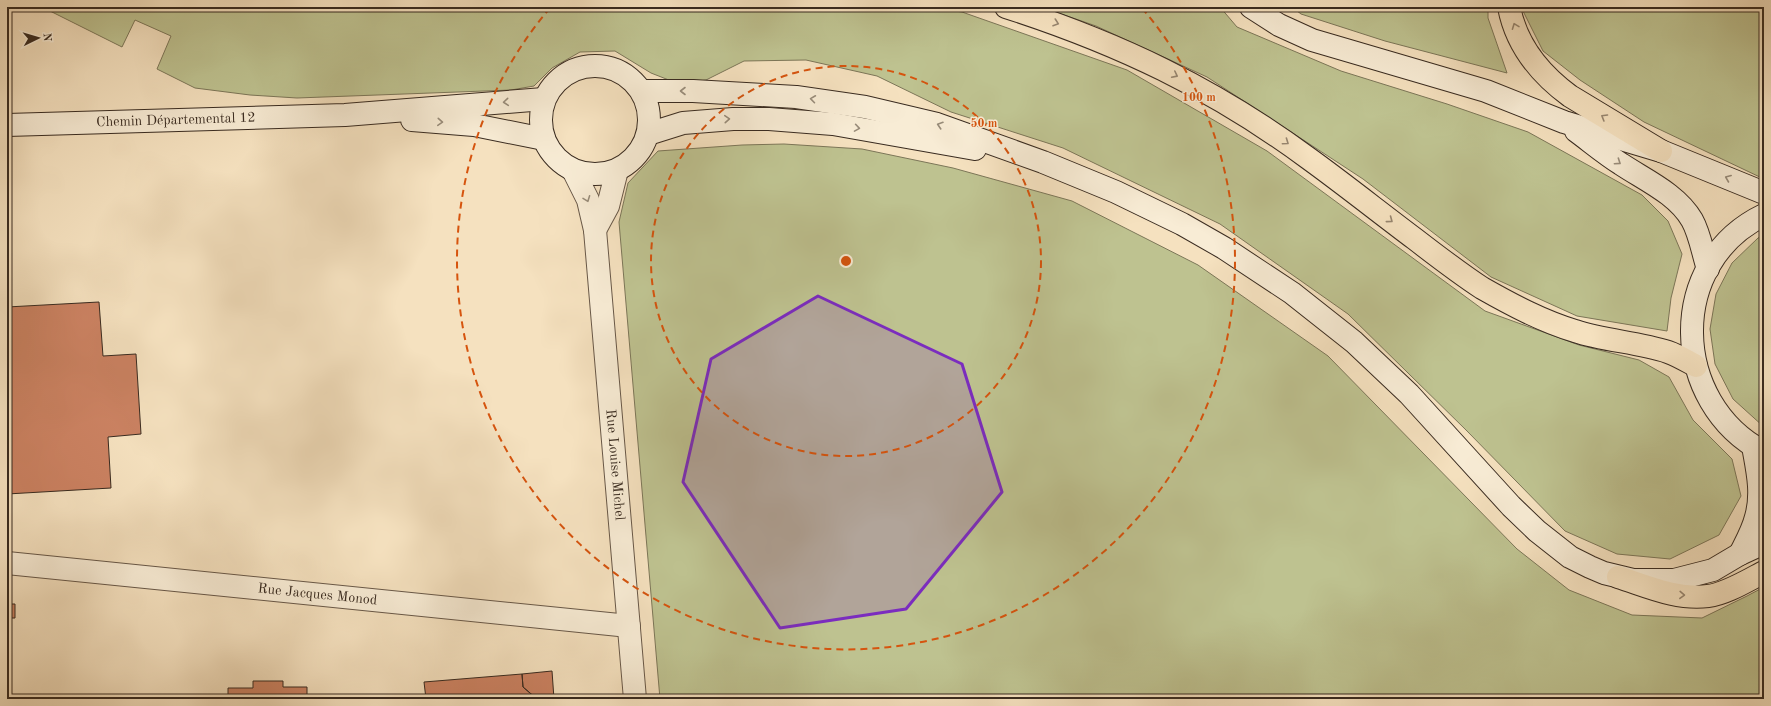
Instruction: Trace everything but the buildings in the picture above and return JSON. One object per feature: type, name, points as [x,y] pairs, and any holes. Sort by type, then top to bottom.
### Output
[{"type":"highway","points":[[1006,7],[1058,24],[1108,43],[1149,61],[1221,100],[1308,158],[1481,287],[1535,316],[1577,332],[1668,352],[1696,366]]},
{"type":"highway","points":[[1509,7],[1519,38],[1526,51],[1538,68],[1558,88],[1661,151]]},
{"type":"highway","points":[[1618,577],[1674,595],[1708,596],[1736,587],[1764,572]]},
{"type":"main road","points":[[1251,7],[1279,25],[1312,40],[1486,91],[1564,122],[1661,151],[1764,193]]},
{"type":"main road","points":[[603,65],[626,74],[642,91],[649,112],[648,134],[637,156],[617,170],[593,175],[573,170],[555,157],[544,139],[540,119],[544,99],[558,79],[579,67],[603,65]]},
{"type":"main road","points":[[642,91],[693,91],[796,97],[866,107],[937,124],[1043,162],[1116,192],[1182,224],[1224,248],[1292,293],[1354,342],[1409,394],[1511,506],[1537,531],[1570,557],[1590,567],[1618,577],[1644,581],[1674,580],[1713,570],[1740,554],[1764,543]]},
{"type":"main road","points":[[345,115],[544,99]]},
{"type":"main road","points":[[345,115],[474,125],[544,139]]},
{"type":"main road","name":"Chemin Départemental 12","points":[[7,125],[345,115]]},
{"type":"main road","points":[[648,134],[683,123],[733,119],[769,119],[833,124],[1043,162]]},
{"type":"main road","points":[[1564,122],[1613,159],[1676,200],[1692,221],[1708,270]]},
{"type":"main road","name":"Rue Louise Michel","points":[[573,170],[588,200],[595,230],[635,699]]},
{"type":"main road","points":[[595,230],[608,206],[617,170]]},
{"type":"main road","points":[[1740,554],[1751,531],[1758,509],[1758,449],[1727,425],[1716,412],[1700,382],[1692,344],[1692,317],[1696,300],[1708,270],[1717,254],[1729,240],[1743,228],[1764,215]]},
{"type":"main road","name":"Rue Jacques Monod","points":[[7,563],[629,626]]},
{"type":"highlighted area","points":[[818,296],[962,364],[1002,492],[906,609],[780,628],[683,482],[711,359]]},
{"type":"green space","points":[[42,7],[930,7],[962,12],[1127,70],[1267,151],[1485,311],[1579,345],[1639,360],[1669,377],[1693,420],[1732,459],[1741,496],[1719,535],[1670,559],[1617,554],[1565,531],[1467,431],[1348,314],[1220,224],[1063,148],[951,112],[877,76],[806,60],[744,61],[706,80],[679,84],[651,73],[615,51],[580,52],[552,68],[534,86],[511,90],[297,98],[250,95],[195,88],[157,69],[171,36],[135,20],[122,47]]},
{"type":"green space","points":[[1041,7],[1220,7],[1237,27],[1341,71],[1447,104],[1528,132],[1642,195],[1668,221],[1682,254],[1671,298],[1667,331],[1577,316],[1491,277],[1363,179],[1207,77],[1096,26]]},
{"type":"green space","points":[[1292,7],[1488,7],[1488,18],[1507,73],[1385,41],[1301,14]]},
{"type":"green space","points":[[1521,7],[1764,7],[1764,179],[1644,122],[1580,80],[1543,51]]},
{"type":"green space","points":[[784,144],[862,149],[953,168],[1072,201],[1198,265],[1328,356],[1517,549],[1569,590],[1632,615],[1702,618],[1764,587],[1764,699],[660,699],[619,222],[628,183],[658,151],[742,145]]},
{"type":"green space","points":[[1764,235],[1764,427],[1733,399],[1715,364],[1710,329],[1716,294],[1732,263],[1758,238]]}]
